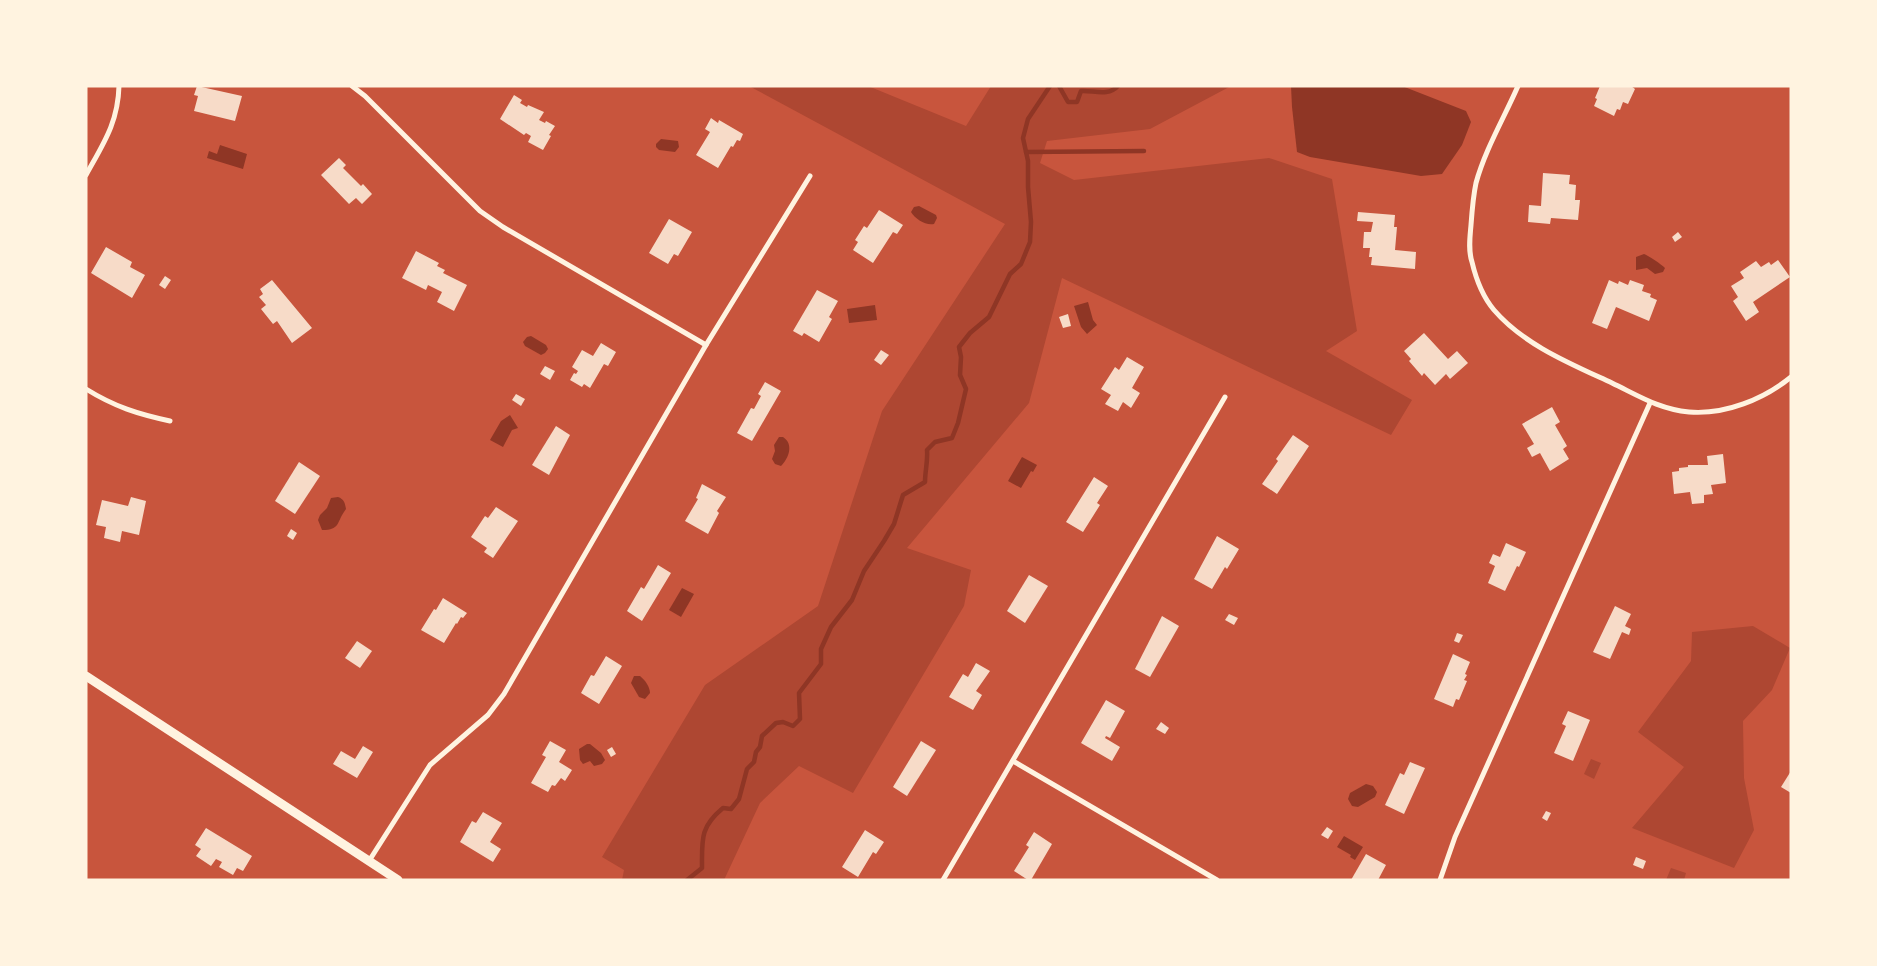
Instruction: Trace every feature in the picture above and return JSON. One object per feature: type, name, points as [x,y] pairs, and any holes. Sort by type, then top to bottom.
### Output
[{"type":"street","points":[[86,175],[112,127],[119,105],[119,86]]},
{"type":"street","points":[[352,86],[365,96],[480,211],[706,345]]},
{"type":"street","points":[[1518,86],[1486,156],[1476,183],[1472,204],[1471,261],[1482,292],[1493,309],[1515,331],[1563,360],[1650,403],[1690,412],[1717,411],[1754,400],[1791,377]]},
{"type":"street","points":[[369,861],[430,765],[488,715],[504,694],[706,345],[810,176]]},
{"type":"street","points":[[86,389],[98,397],[132,412],[170,421]]},
{"type":"street","points":[[944,880],[1226,398]]},
{"type":"street","points":[[1440,880],[1456,836],[1650,403]]},
{"type":"street","points":[[86,676],[398,880]]},
{"type":"street","points":[[1014,761],[1217,880]]},
{"type":"shaded area","points":[[749,86],[868,86],[966,126],[991,86],[1231,86],[1150,129],[1047,141],[1040,163],[1074,180],[1269,158],[1332,179],[1357,331],[1326,351],[1412,400],[1391,435],[1062,278],[1029,403],[907,548],[971,570],[964,606],[853,793],[799,766],[760,803],[724,880],[622,880],[624,870],[602,857],[705,685],[818,606],[882,411],[1005,224]]},
{"type":"shaded area","points":[[1291,86],[1402,86],[1466,111],[1471,122],[1462,145],[1442,174],[1421,176],[1310,157],[1297,152]]},
{"type":"shaded area","points":[[661,139],[678,141],[679,147],[675,152],[659,150],[656,144]]},
{"type":"shaded area","points":[[220,145],[247,154],[243,169],[207,158],[209,151],[217,154]]},
{"type":"shaded area","points":[[919,206],[936,215],[937,218],[934,224],[924,223],[913,215],[911,212],[914,207]]},
{"type":"shaded area","points":[[1644,254],[1665,268],[1663,272],[1655,274],[1647,268],[1636,270],[1636,257]]},
{"type":"shaded area","points":[[1088,302],[1093,320],[1097,325],[1087,334],[1081,327],[1074,306]]},
{"type":"shaded area","points":[[875,305],[877,320],[849,323],[847,309]]},
{"type":"shaded area","points":[[531,336],[546,345],[548,349],[545,353],[541,355],[525,346],[523,342],[527,337]]},
{"type":"shaded area","points":[[510,415],[518,428],[512,430],[503,447],[490,440],[501,421]]},
{"type":"shaded area","points":[[779,437],[783,437],[786,440],[789,447],[788,455],[781,466],[775,464],[772,459],[775,451],[774,445]]},
{"type":"shaded area","points":[[1022,457],[1037,465],[1021,488],[1008,481]]},
{"type":"shaded area","points":[[338,497],[344,501],[346,509],[335,527],[322,530],[318,520],[320,515],[327,508],[331,498]]},
{"type":"shaded area","points":[[682,588],[694,594],[681,617],[669,610]]},
{"type":"shaded area","points":[[1753,626],[1790,648],[1772,690],[1743,721],[1744,778],[1754,830],[1734,868],[1632,828],[1684,767],[1638,732],[1691,661],[1692,632]]},
{"type":"shaded area","points":[[634,676],[640,676],[648,686],[650,693],[645,699],[639,697],[631,683]]},
{"type":"shaded area","points":[[590,744],[601,753],[605,760],[602,764],[594,766],[590,761],[583,764],[580,760],[579,749]]},
{"type":"shaded area","points":[[1591,759],[1601,763],[1594,779],[1584,774]]},
{"type":"shaded area","points":[[1366,784],[1373,786],[1377,792],[1375,797],[1358,807],[1352,806],[1348,799],[1350,793]]},
{"type":"shaded area","points":[[1344,836],[1363,847],[1355,860],[1350,857],[1351,855],[1337,847]]},
{"type":"shaded area","points":[[1671,868],[1686,873],[1684,880],[1666,880]]},
{"type":"building","points":[[197,86],[242,96],[235,121],[194,111],[198,96],[194,95]]},
{"type":"building","points":[[1600,86],[1631,86],[1635,89],[1628,104],[1623,102],[1620,110],[1617,109],[1614,116],[1594,106]]},
{"type":"building","points":[[514,95],[522,100],[520,103],[527,107],[528,105],[544,112],[539,120],[545,123],[546,121],[555,126],[543,150],[528,142],[531,136],[526,133],[524,135],[500,119]]},
{"type":"building","points":[[711,118],[718,123],[719,120],[743,134],[740,141],[737,140],[733,147],[731,146],[718,168],[696,155],[710,132],[705,129]]},
{"type":"building","points":[[339,158],[346,165],[343,168],[372,194],[362,204],[356,198],[349,204],[321,175]]},
{"type":"building","points":[[1543,173],[1570,175],[1569,184],[1576,185],[1575,200],[1580,200],[1578,220],[1551,218],[1550,224],[1528,222],[1529,205],[1541,206]]},
{"type":"building","points":[[879,210],[903,225],[897,234],[893,232],[873,263],[853,250],[858,242],[855,240],[864,226],[867,228]]},
{"type":"building","points":[[1358,212],[1395,215],[1394,227],[1397,227],[1395,250],[1416,252],[1415,269],[1371,265],[1372,257],[1369,257],[1370,248],[1363,248],[1364,232],[1371,232],[1373,222],[1357,221]]},
{"type":"building","points":[[669,219],[692,232],[678,256],[674,254],[668,264],[649,253]]},
{"type":"building","points":[[1678,232],[1682,237],[1675,242],[1672,237]]},
{"type":"building","points":[[106,247],[132,262],[130,267],[145,275],[132,298],[91,273]]},
{"type":"building","points":[[416,251],[439,263],[437,266],[445,270],[443,273],[467,285],[454,311],[437,302],[442,292],[428,285],[426,290],[402,278]]},
{"type":"building","points":[[1778,260],[1790,277],[1753,302],[1759,312],[1746,321],[1733,301],[1738,297],[1731,286],[1744,278],[1740,272],[1756,261],[1761,267],[1769,262],[1771,265]]},
{"type":"building","points":[[165,276],[171,280],[165,289],[159,285]]},
{"type":"building","points":[[272,280],[312,328],[292,343],[277,321],[273,324],[261,309],[266,305],[259,297],[263,294],[260,289]]},
{"type":"building","points":[[1609,280],[1618,284],[1619,281],[1628,285],[1630,280],[1644,285],[1642,291],[1651,294],[1650,297],[1657,300],[1649,321],[1616,307],[1607,329],[1592,323]]},
{"type":"building","points":[[817,290],[838,301],[829,317],[832,319],[819,342],[804,333],[802,336],[793,331]]},
{"type":"building","points":[[1068,314],[1071,326],[1063,328],[1059,317]]},
{"type":"building","points":[[1424,333],[1448,359],[1457,351],[1468,363],[1450,379],[1446,374],[1435,385],[1424,373],[1422,376],[1409,361],[1411,359],[1404,351]]},
{"type":"building","points":[[601,343],[616,352],[608,366],[604,364],[590,388],[584,384],[582,387],[570,380],[574,373],[576,374],[578,371],[572,367],[582,350],[593,356]]},
{"type":"building","points":[[881,350],[889,355],[881,365],[874,360]]},
{"type":"building","points":[[1127,357],[1144,367],[1132,388],[1140,393],[1131,408],[1123,402],[1118,411],[1105,404],[1111,395],[1101,389],[1115,367],[1119,370]]},
{"type":"building","points":[[545,366],[555,371],[550,380],[540,374]]},
{"type":"building","points":[[765,382],[781,391],[752,441],[737,433],[751,408],[754,409],[761,396],[758,394]]},
{"type":"building","points":[[516,394],[525,399],[521,406],[512,400]]},
{"type":"building","points":[[1552,407],[1560,422],[1555,425],[1567,446],[1563,449],[1569,459],[1550,471],[1540,453],[1532,457],[1527,448],[1534,444],[1522,424]]},
{"type":"building","points":[[556,426],[570,435],[549,475],[532,465]]},
{"type":"building","points":[[1293,435],[1309,446],[1277,494],[1262,484],[1278,461],[1276,459]]},
{"type":"building","points":[[1723,454],[1726,483],[1711,485],[1713,494],[1704,495],[1704,503],[1692,504],[1690,492],[1674,494],[1672,472],[1679,471],[1679,468],[1688,467],[1688,465],[1708,465],[1707,456]]},
{"type":"building","points":[[299,462],[320,476],[295,514],[275,501]]},
{"type":"building","points":[[1094,477],[1108,486],[1097,503],[1100,505],[1083,532],[1066,522]]},
{"type":"building","points":[[702,484],[726,497],[717,511],[719,513],[708,534],[685,521],[698,499],[696,498]]},
{"type":"building","points":[[131,497],[146,501],[139,535],[122,531],[120,542],[104,538],[106,527],[96,525],[102,500],[128,506]]},
{"type":"building","points":[[496,507],[518,521],[493,558],[484,552],[487,548],[471,537],[485,516],[488,518]]},
{"type":"building","points":[[291,529],[297,533],[293,540],[287,536]]},
{"type":"building","points":[[1217,536],[1239,549],[1227,569],[1225,567],[1212,589],[1194,579]]},
{"type":"building","points":[[1506,543],[1526,552],[1505,591],[1488,583],[1495,566],[1489,563],[1493,554],[1500,557]]},
{"type":"building","points":[[658,565],[671,573],[642,621],[627,611],[641,587],[644,589]]},
{"type":"building","points":[[1029,575],[1048,586],[1025,623],[1007,611]]},
{"type":"building","points":[[443,598],[467,613],[456,623],[444,643],[421,630]]},
{"type":"building","points":[[1615,606],[1631,614],[1625,626],[1631,629],[1629,635],[1622,632],[1610,659],[1593,652]]},
{"type":"building","points":[[1229,614],[1238,618],[1234,625],[1225,620]]},
{"type":"building","points":[[1162,616],[1179,626],[1150,677],[1135,669]]},
{"type":"building","points":[[1457,633],[1463,635],[1459,643],[1454,641]]},
{"type":"building","points":[[357,641],[372,651],[360,668],[345,658]]},
{"type":"building","points":[[1453,654],[1470,662],[1464,680],[1467,681],[1459,700],[1456,699],[1453,707],[1434,699]]},
{"type":"building","points":[[606,656],[622,666],[599,704],[581,693],[591,675],[594,676]]},
{"type":"building","points":[[976,663],[990,671],[976,691],[982,695],[973,710],[949,697],[963,674],[968,677]]},
{"type":"building","points":[[1106,700],[1125,711],[1110,738],[1106,736],[1105,738],[1120,747],[1112,761],[1081,743]]},
{"type":"building","points":[[1568,711],[1590,720],[1573,761],[1554,753],[1566,726],[1562,724]]},
{"type":"building","points":[[1161,722],[1169,728],[1165,734],[1156,729]]},
{"type":"building","points":[[550,741],[566,750],[559,762],[572,770],[565,781],[561,778],[555,786],[552,785],[548,792],[531,783],[546,757],[542,755]]},
{"type":"building","points":[[921,741],[936,750],[907,796],[893,787]]},
{"type":"building","points":[[363,746],[373,752],[357,778],[333,764],[341,751],[355,759]]},
{"type":"building","points":[[612,747],[616,754],[611,757],[607,750]]},
{"type":"building","points":[[1410,762],[1425,768],[1404,814],[1385,805],[1400,773],[1404,775]]},
{"type":"building","points":[[1791,771],[1791,793],[1781,787]]},
{"type":"building","points":[[1546,811],[1551,813],[1547,821],[1542,818]]},
{"type":"building","points":[[483,812],[502,823],[490,842],[501,849],[493,862],[460,842],[472,821],[476,823]]},
{"type":"building","points":[[1327,827],[1333,831],[1328,839],[1321,835]]},
{"type":"building","points":[[206,828],[252,856],[243,871],[237,868],[233,875],[219,867],[222,862],[216,859],[211,866],[196,856],[201,849],[195,845]]},
{"type":"building","points":[[865,830],[884,842],[876,854],[873,852],[858,877],[842,867]]},
{"type":"building","points":[[1034,832],[1052,844],[1031,880],[1028,880],[1014,871],[1029,847],[1026,845]]},
{"type":"building","points":[[1366,854],[1386,865],[1378,880],[1351,880]]},
{"type":"building","points":[[1636,857],[1646,861],[1643,869],[1633,865]]},
{"type":"waterway","points":[[687,880],[702,868],[704,834],[710,821],[723,808],[731,809],[739,799],[747,769],[754,762],[762,736],[776,723],[783,722],[793,726],[800,719],[799,693],[821,664],[821,649],[831,627],[852,600],[864,571],[894,524],[903,495],[925,482],[927,450],[935,442],[952,438],[958,423],[966,389],[960,375],[961,357],[959,347],[970,333],[989,317],[1010,274],[1021,264],[1030,242],[1028,161],[1023,138],[1028,119],[1050,86]]},
{"type":"waterway","points":[[1059,86],[1068,102],[1077,102],[1081,91],[1105,92],[1118,86]]},
{"type":"waterway","points":[[1026,152],[1144,151]]}]
